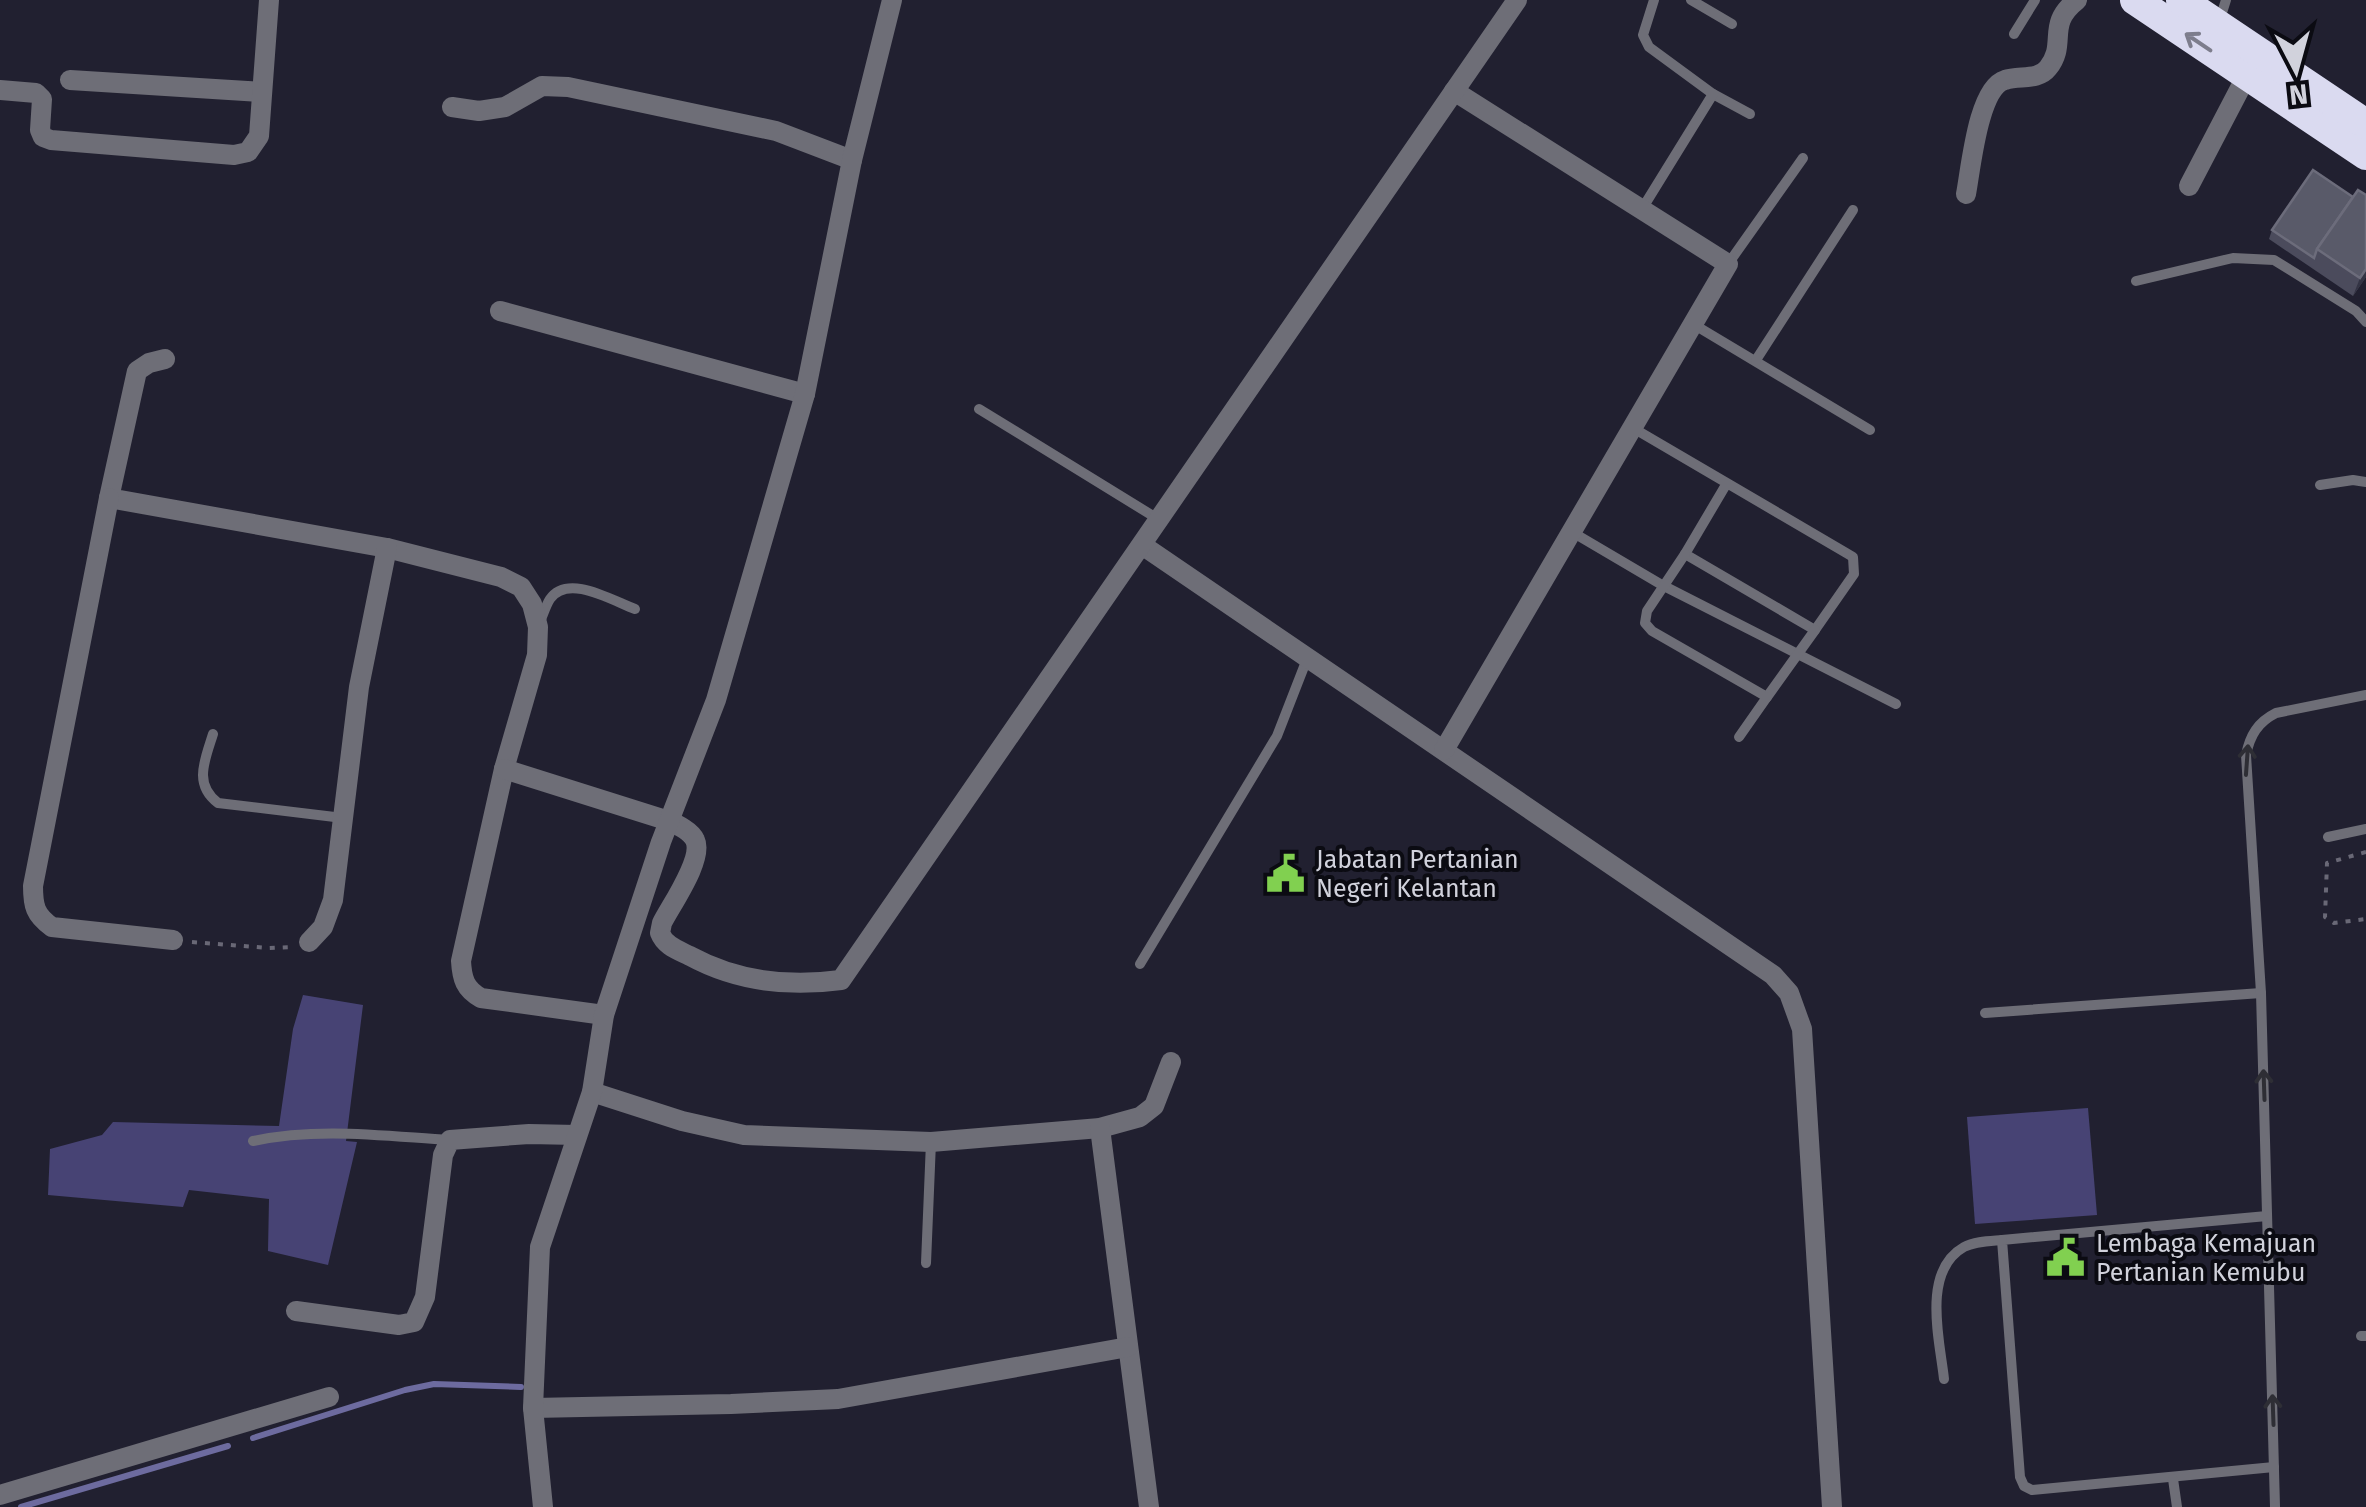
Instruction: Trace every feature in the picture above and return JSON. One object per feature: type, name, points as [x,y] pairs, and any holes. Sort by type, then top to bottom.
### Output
[{"type":"highway","points":[[2135,0],[2366,155]]},
{"type":"highway","points":[[2181,0],[2222,12],[2366,124]]},
{"type":"street","points":[[0,90],[36,93],[42,98],[40,130],[42,137],[51,140],[234,155],[248,152],[255,145],[270,0]]},
{"type":"street","points":[[543,1507],[532,1408],[540,1247],[592,1092],[604,1015],[716,700],[805,394],[852,160],[892,0]]},
{"type":"street","points":[[504,769],[670,821],[693,835],[697,852],[662,923],[663,940],[715,970],[739,978],[841,980],[1517,0]]},
{"type":"street","points":[[1966,194],[1989,92],[2000,81],[2046,71],[2057,52],[2056,29],[2065,10],[2077,0]]},
{"type":"street","points":[[2189,186],[2246,75]]},
{"type":"street","points":[[70,80],[262,92]]},
{"type":"street","points":[[452,107],[479,111],[505,107],[542,86],[568,87],[776,131],[852,160]]},
{"type":"street","points":[[1444,750],[1728,264],[1454,91]]},
{"type":"street","points":[[500,310],[805,394]]},
{"type":"street","points":[[165,359],[137,371],[32,886],[38,917],[52,927],[173,940]]},
{"type":"street","points":[[109,498],[386,548],[502,576],[522,587],[538,627],[537,655],[504,769],[461,961],[462,976],[468,991],[481,998],[604,1015]]},
{"type":"street","points":[[1142,544],[1773,974],[1789,993],[1802,1029],[1832,1507]]},
{"type":"street","points":[[309,942],[322,927],[332,900],[360,687],[386,548]]},
{"type":"street","points":[[592,1092],[744,1136],[931,1142],[1100,1128],[1147,1113],[1154,1106],[1171,1062]]},
{"type":"street","points":[[1100,1128],[1148,1507]]},
{"type":"street","points":[[296,1311],[400,1325],[414,1322],[425,1298],[443,1155],[450,1140],[577,1135]]},
{"type":"street","points":[[532,1408],[838,1399],[1128,1347]]},
{"type":"street","points":[[0,1495],[329,1397]]},
{"type":"lane","points":[[1654,0],[1643,35],[1649,46],[1713,94],[1750,114]]},
{"type":"lane","points":[[1691,0],[1732,24]]},
{"type":"lane","points":[[2014,34],[2035,0]]},
{"type":"lane","points":[[1642,209],[1713,94]]},
{"type":"lane","points":[[1728,264],[1802,158]]},
{"type":"lane","points":[[1756,360],[1853,210]]},
{"type":"lane","points":[[2136,282],[2233,258],[2274,260],[2366,322]]},
{"type":"lane","points":[[2356,312],[2366,298]]},
{"type":"lane","points":[[1693,324],[1870,430]]},
{"type":"lane","points":[[979,409],[1159,520]]},
{"type":"lane","points":[[1632,428],[1853,558],[1854,574],[1739,737]]},
{"type":"lane","points":[[2320,484],[2366,482]]},
{"type":"lane","points":[[1726,483],[1647,611],[1648,628],[1767,698]]},
{"type":"lane","points":[[1572,532],[1662,585],[1896,704]]},
{"type":"lane","points":[[1685,554],[1815,630]]},
{"type":"lane","points":[[538,627],[551,598],[560,590],[572,588],[635,609]]},
{"type":"lane","points":[[1140,964],[1276,736],[1308,658]]},
{"type":"lane","points":[[2275,1507],[2261,993],[2245,768],[2248,742],[2263,720],[2276,713],[2366,695]]},
{"type":"lane","points":[[213,734],[202,782],[208,795],[218,803],[343,818]]},
{"type":"lane","points":[[2328,837],[2366,829]]},
{"type":"lane","points":[[1986,1013],[2261,993]]},
{"type":"lane","points":[[253,1141],[346,1133],[450,1140]]},
{"type":"lane","points":[[926,1263],[931,1142]]},
{"type":"lane","points":[[1944,1379],[1937,1314],[1939,1282],[1946,1264],[1963,1247],[2002,1240],[2267,1216]]},
{"type":"lane","points":[[2002,1240],[2020,1476],[2024,1486],[2032,1490],[2274,1467]]},
{"type":"lane","points":[[2173,1479],[2177,1507]]},
{"type":"path","points":[[2366,852],[2328,863],[2326,917],[2334,923],[2366,919]]},
{"type":"path","points":[[173,940],[269,948],[309,942]]},
{"type":"shaded area","points":[[303,995],[363,1005],[346,1141],[357,1142],[328,1265],[268,1251],[269,1199],[189,1190],[183,1207],[48,1195],[50,1149],[102,1135],[113,1122],[279,1126],[293,1029]]},
{"type":"shaded area","points":[[2088,1108],[2097,1215],[1975,1224],[1967,1117]]},
{"type":"building","points":[[2313,170],[2353,197],[2314,258],[2272,230]]},
{"type":"building","points":[[2358,190],[2366,195],[2366,269],[2360,278],[2317,249]]},
{"type":"waterway","points":[[253,1438],[434,1384],[521,1387]]},
{"type":"waterway","points":[[21,1507],[228,1446]]},
{"type":"place","name":"Jabatan Pertanian Negeri Kelantan","points":[[1286,873]]},
{"type":"place","name":"Lembaga Kemajuan Pertanian Kemubu","points":[[2066,1257]]}]
